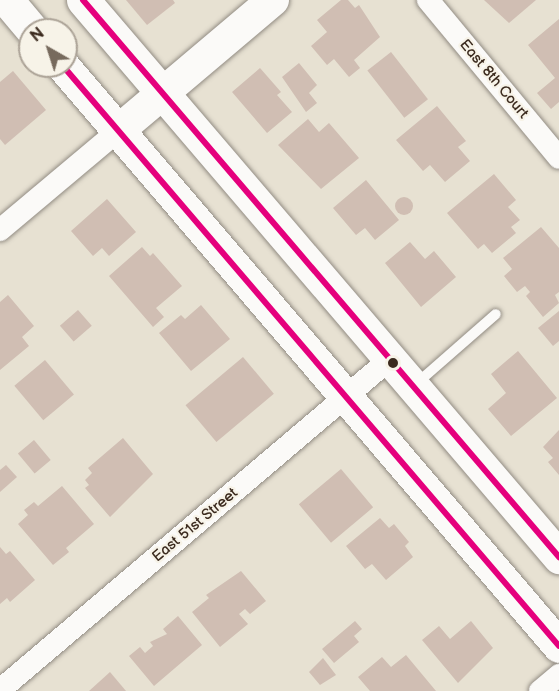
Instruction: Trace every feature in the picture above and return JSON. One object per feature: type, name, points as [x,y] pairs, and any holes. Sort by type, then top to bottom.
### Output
[{"type":"main road","points":[[83,0],[559,556]]},
{"type":"main road","points":[[73,78],[559,645]]},
{"type":"street","points":[[0,230],[273,0]]},
{"type":"street","name":"East 8th Court","points":[[428,0],[559,158]]},
{"type":"street","name":"East 51st Street","points":[[0,690],[390,359]]},
{"type":"street","points":[[540,691],[559,675]]},
{"type":"lane","points":[[413,386],[496,314]]},
{"type":"building","points":[[126,0],[173,0],[175,3],[147,25]]},
{"type":"building","points":[[341,0],[348,0],[355,8],[359,5],[380,37],[354,60],[360,68],[349,77],[334,59],[327,65],[311,46],[327,32],[317,20]]},
{"type":"building","points":[[484,0],[536,0],[509,23]]},
{"type":"building","points":[[559,19],[559,102],[551,109],[537,93],[555,78],[528,45]]},
{"type":"building","points":[[391,52],[428,99],[404,118],[367,70]]},
{"type":"building","points":[[299,63],[317,85],[309,93],[317,103],[306,112],[282,77]]},
{"type":"building","points":[[260,68],[281,92],[277,95],[292,112],[267,133],[232,92]]},
{"type":"building","points":[[13,71],[46,110],[5,145],[0,139],[0,82]]},
{"type":"building","points":[[437,106],[466,141],[458,147],[470,161],[445,182],[430,165],[423,171],[396,140]]},
{"type":"building","points":[[308,119],[319,132],[329,123],[359,158],[321,189],[278,145]]},
{"type":"building","points":[[494,174],[516,200],[508,207],[520,220],[511,227],[516,233],[492,253],[484,244],[478,249],[447,213]]},
{"type":"building","points":[[366,180],[399,220],[375,240],[365,228],[356,235],[333,208]]},
{"type":"building","points":[[404,197],[410,200],[413,206],[410,212],[404,215],[398,212],[395,206],[398,200]]},
{"type":"building","points":[[107,199],[136,232],[109,256],[102,248],[93,256],[71,231]]},
{"type":"building","points":[[541,227],[559,248],[559,292],[555,295],[559,303],[543,317],[526,296],[530,292],[525,286],[517,292],[504,276],[512,269],[503,258]]},
{"type":"building","points":[[410,242],[425,259],[434,251],[456,277],[421,307],[385,263]]},
{"type":"building","points":[[142,247],[150,256],[153,253],[182,286],[156,308],[164,317],[153,327],[109,276]]},
{"type":"building","points":[[8,295],[34,326],[22,337],[29,346],[0,370],[0,302]]},
{"type":"building","points":[[201,305],[230,339],[191,371],[159,333],[181,315],[185,319]]},
{"type":"building","points":[[78,310],[92,326],[74,342],[60,326]]},
{"type":"building","points":[[559,311],[559,341],[553,346],[538,328]]},
{"type":"building","points":[[518,351],[557,398],[511,436],[488,409],[506,393],[491,374]]},
{"type":"building","points":[[243,357],[274,394],[216,442],[186,405]]},
{"type":"building","points":[[45,360],[74,394],[43,420],[14,386]]},
{"type":"building","points":[[559,430],[559,475],[548,462],[553,458],[543,447]]},
{"type":"building","points":[[123,438],[153,474],[110,517],[85,488],[89,485],[85,480],[92,473],[88,468]]},
{"type":"building","points":[[34,440],[51,460],[35,473],[18,453]]},
{"type":"building","points":[[6,465],[17,477],[0,492],[0,470]]},
{"type":"building","points":[[341,469],[373,507],[331,543],[299,504]]},
{"type":"building","points":[[62,486],[94,524],[66,548],[69,552],[53,565],[18,524],[28,515],[24,510],[34,502],[38,506]]},
{"type":"building","points":[[380,518],[389,528],[394,524],[409,542],[405,546],[413,557],[386,580],[372,564],[365,569],[346,546]]},
{"type":"building","points":[[0,547],[6,554],[10,551],[35,580],[10,602],[7,598],[0,604]]},
{"type":"building","points":[[241,571],[266,601],[250,614],[245,609],[239,614],[248,624],[220,647],[192,612],[209,598],[206,595]]},
{"type":"building","points":[[178,616],[202,645],[154,686],[129,656],[140,647],[145,653],[153,646],[150,642],[167,634],[163,629]]},
{"type":"building","points":[[355,621],[362,629],[354,636],[359,642],[334,663],[322,649]]},
{"type":"building","points":[[471,621],[493,648],[458,683],[422,640],[439,626],[450,639]]},
{"type":"building","points":[[406,655],[436,691],[370,691],[358,677],[382,657],[391,667]]},
{"type":"building","points":[[323,658],[336,675],[320,685],[309,672]]},
{"type":"building","points":[[110,672],[126,691],[89,691]]},
{"type":"transit line","points":[[83,0],[559,557]]},
{"type":"transit line","points":[[73,78],[559,646]]}]
